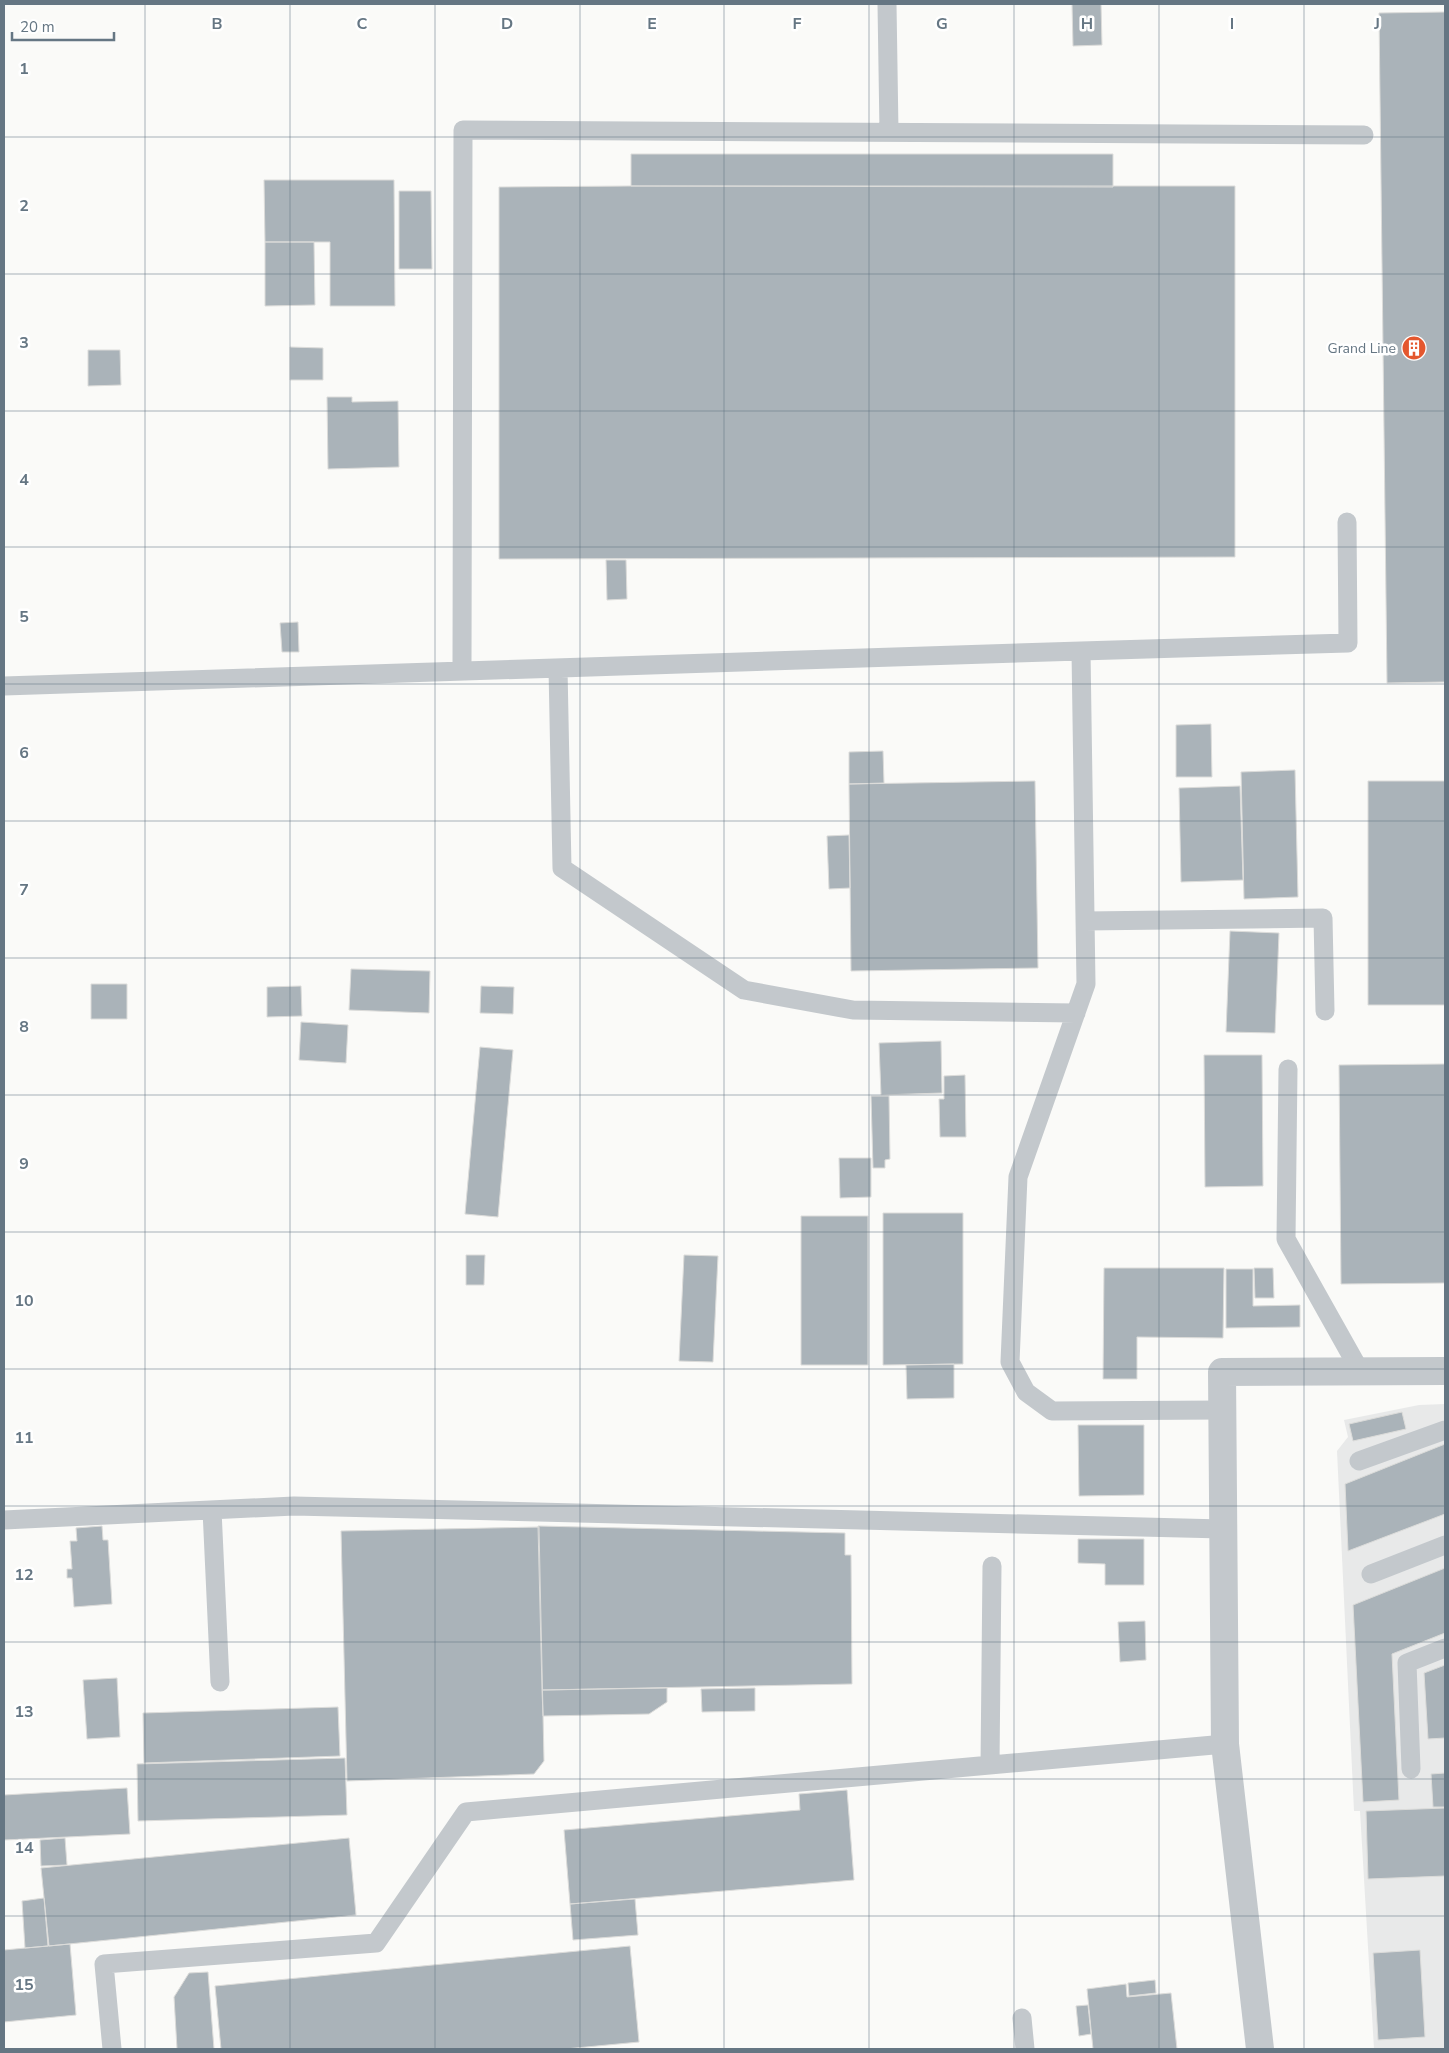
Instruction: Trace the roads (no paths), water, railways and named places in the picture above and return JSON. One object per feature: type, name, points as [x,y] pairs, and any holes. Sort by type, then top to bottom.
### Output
[{"type":"street","points":[[1260,2049],[1225,1744],[1222,1372],[1445,1371]]},
{"type":"lane","points":[[887,4],[889,132]]},
{"type":"lane","points":[[462,671],[463,130],[1364,135]]},
{"type":"lane","points":[[4,686],[1348,643],[1347,522]]},
{"type":"lane","points":[[1080,651],[1086,984],[1018,1177],[1010,1362],[1026,1392],[1052,1411],[1222,1410]]},
{"type":"lane","points":[[558,668],[562,868],[744,990],[853,1010],[1076,1013]]},
{"type":"lane","points":[[1085,921],[1323,918],[1325,1011]]},
{"type":"lane","points":[[1288,1069],[1286,1239],[1360,1371]]},
{"type":"lane","points":[[1359,1461],[1445,1430]]},
{"type":"lane","points":[[4,1520],[294,1506],[1223,1529]]},
{"type":"lane","points":[[212,1510],[220,1682]]},
{"type":"lane","points":[[1371,1574],[1445,1545]]},
{"type":"lane","points":[[990,1765],[992,1566]]},
{"type":"lane","points":[[1412,1769],[1407,1663],[1445,1648]]},
{"type":"lane","points":[[112,2049],[104,1964],[376,1943],[466,1812],[1225,1744]]},
{"type":"lane","points":[[1022,2018],[1025,2049]]},
{"type":"place","name":"Grand Line","points":[[1414,348]]}]
